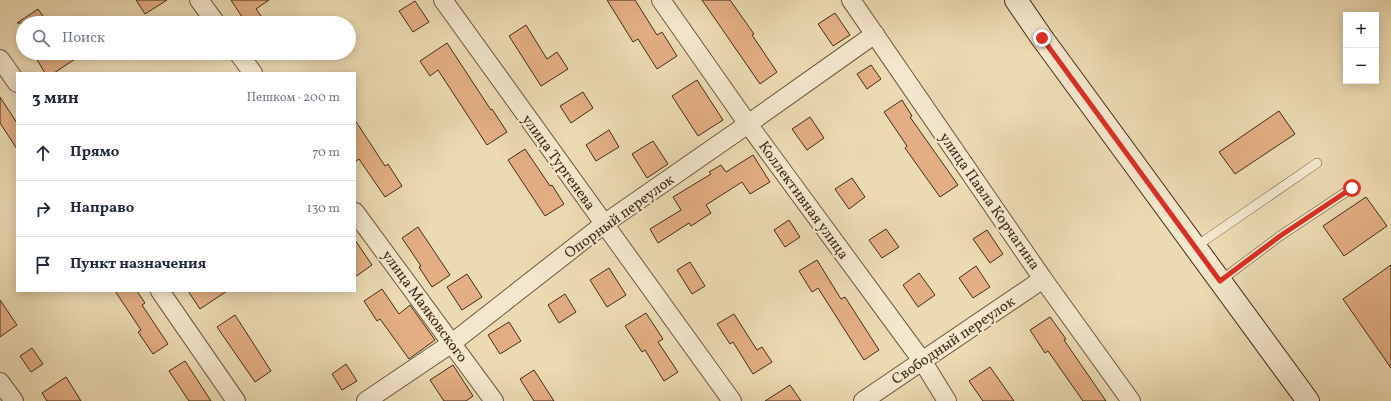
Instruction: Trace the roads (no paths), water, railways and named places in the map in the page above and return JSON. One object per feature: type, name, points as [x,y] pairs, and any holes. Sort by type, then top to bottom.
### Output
[{"type":"street","points":[[199,0],[211,16]]},
{"type":"street","name":"улица Тургенева","points":[[443,0],[732,401]]},
{"type":"street","name":"Коллективная улица","points":[[661,0],[748,124],[923,362],[948,401]]},
{"type":"street","name":"улица Павла Корчагина","points":[[851,0],[1043,279],[1131,401]]},
{"type":"street","points":[[1016,0],[1042,38],[1308,401]]},
{"type":"street","name":"Опорный переулок","points":[[366,401],[452,343],[604,224],[875,34]]},
{"type":"street","points":[[0,59],[16,82]]},
{"type":"street","points":[[243,60],[252,72]]},
{"type":"street","name":"улица Маяковского","points":[[356,213],[494,401]]},
{"type":"street","name":"Свободный переулок","points":[[864,401],[1043,279]]},
{"type":"street","points":[[161,292],[236,401]]},
{"type":"street","points":[[0,382],[14,401]]},
{"type":"lane","points":[[1195,247],[1317,163]]},
{"type":"lane","points":[[1220,281],[1280,236],[1352,188]]}]
